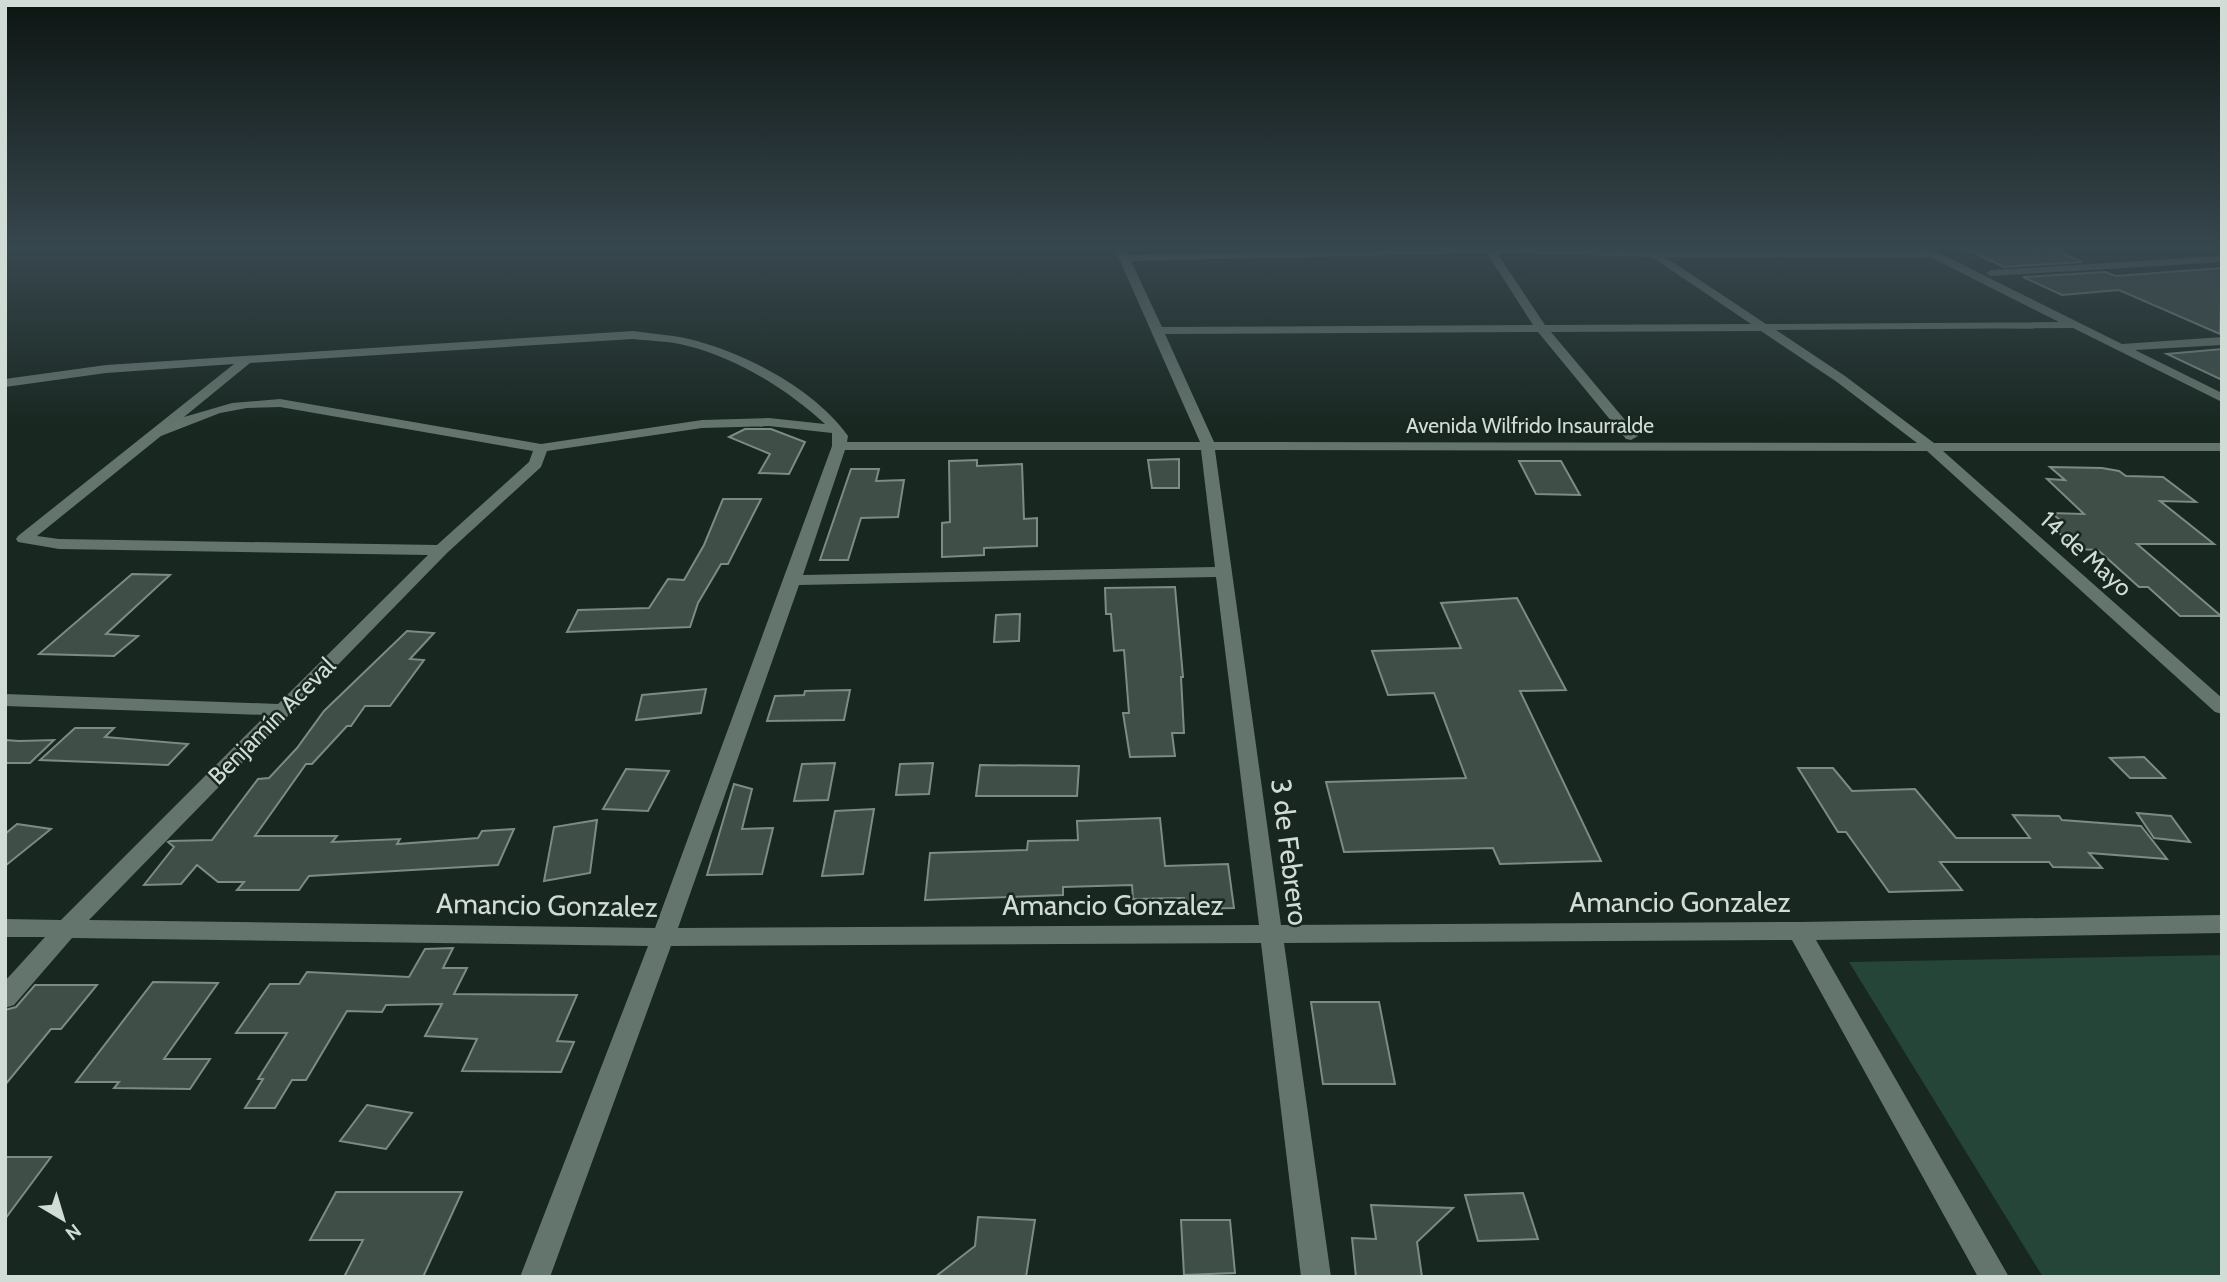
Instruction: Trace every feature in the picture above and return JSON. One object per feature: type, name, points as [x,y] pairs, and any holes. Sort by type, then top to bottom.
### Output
[{"type":"street","name":"3 de Febrero","points":[[1147,307],[1207,441],[1316,1277]]},
{"type":"street","points":[[1527,307],[1542,329],[1632,436]]},
{"type":"street","name":"14 de Mayo","points":[[1732,307],[1841,379],[1923,441],[2222,708]]},
{"type":"street","points":[[2041,307],[2222,398]]},
{"type":"street","points":[[2060,307],[2222,387]]},
{"type":"street","points":[[1158,331],[2075,325]]},
{"type":"street","points":[[5,383],[106,369],[633,335],[690,342],[730,355],[821,413],[839,438],[793,580],[535,1277]]},
{"type":"street","points":[[2119,347],[2222,341]]},
{"type":"street","points":[[249,359],[24,539],[59,544],[441,550]]},
{"type":"street","name":"Avenida Wilfrido Insaurralde","points":[[156,433],[222,408],[258,402],[280,403],[541,449],[702,424],[769,422],[839,438],[1923,441],[2222,436]]},
{"type":"street","name":"Avenida Wilfrido Insaurralde","points":[[1207,441],[1632,436],[2222,447]]},
{"type":"street","name":"Benjamín Aceval","points":[[5,998],[65,930],[441,550],[536,464],[541,449]]},
{"type":"street","points":[[793,580],[1224,572]]},
{"type":"street","points":[[5,700],[283,710]]},
{"type":"street","name":"Amancio Gonzalez","points":[[5,928],[663,937],[1799,931],[2222,924]]},
{"type":"street","points":[[1799,931],[1994,1277]]},
{"type":"green space","points":[[2222,955],[2222,1277],[2043,1277],[1849,962]]},
{"type":"building","points":[[2158,307],[2221,307],[2220,334]]},
{"type":"building","points":[[2222,349],[2222,380],[2167,354]]},
{"type":"building","points":[[745,429],[771,429],[805,442],[789,474],[759,473],[770,454],[729,437]]},
{"type":"building","points":[[1179,459],[1179,488],[1152,488],[1148,460]]},
{"type":"building","points":[[977,460],[977,466],[1022,464],[1024,519],[1037,518],[1037,546],[984,548],[984,555],[942,557],[942,523],[950,522],[949,461]]},
{"type":"building","points":[[1519,461],[1561,461],[1580,495],[1536,494]]},
{"type":"building","points":[[2050,467],[2102,468],[2119,471],[2126,476],[2163,477],[2196,502],[2160,501],[2214,544],[2137,544],[2221,616],[2180,616],[2148,587],[2139,587],[2098,550],[2077,549],[2047,522],[2062,522],[2052,513],[2084,514],[2047,479],[2065,480]]},
{"type":"building","points":[[851,469],[879,469],[876,481],[904,480],[898,517],[861,518],[848,560],[820,560]]},
{"type":"building","points":[[723,499],[761,499],[728,564],[721,564],[698,603],[690,627],[567,632],[578,610],[649,608],[668,579],[684,580],[704,545]]},
{"type":"building","points":[[132,574],[170,575],[106,634],[138,636],[114,656],[39,654]]},
{"type":"building","points":[[1175,587],[1183,677],[1184,733],[1172,733],[1175,756],[1130,757],[1123,713],[1129,713],[1124,650],[1114,651],[1111,614],[1106,614],[1105,588]]},
{"type":"building","points":[[1517,598],[1566,690],[1520,691],[1601,861],[1500,864],[1493,848],[1344,852],[1326,782],[1466,778],[1434,693],[1388,695],[1372,651],[1461,648],[1441,603]]},
{"type":"building","points":[[1020,614],[1019,641],[994,642],[996,615]]},
{"type":"building","points":[[407,631],[434,633],[410,659],[424,660],[390,706],[365,706],[351,726],[347,726],[312,764],[306,764],[255,836],[337,836],[332,842],[400,839],[397,844],[478,838],[482,831],[514,829],[498,865],[309,876],[299,890],[237,890],[244,882],[218,882],[197,865],[181,884],[144,885],[174,847],[168,842],[212,840],[258,779],[269,778],[297,748],[324,711]]},
{"type":"building","points":[[706,689],[701,713],[636,720],[642,695]]},
{"type":"building","points":[[850,690],[844,720],[767,721],[775,696],[804,695],[805,691]]},
{"type":"building","points":[[75,728],[114,728],[105,737],[188,744],[168,765],[40,760]]},
{"type":"building","points":[[5,740],[54,740],[30,763],[5,763]]},
{"type":"building","points":[[2144,757],[2165,778],[2130,778],[2110,758]]},
{"type":"building","points":[[835,763],[828,800],[794,801],[802,764]]},
{"type":"building","points":[[933,763],[929,794],[896,795],[900,764]]},
{"type":"building","points":[[980,765],[1079,766],[1077,796],[976,796]]},
{"type":"building","points":[[1798,768],[1833,768],[1852,791],[1915,789],[1956,838],[2030,838],[2013,815],[2059,816],[2062,820],[2141,826],[2167,859],[2089,853],[2102,868],[2053,867],[2049,862],[1940,862],[1962,890],[1889,892],[1846,832],[1838,832]]},
{"type":"building","points":[[626,769],[669,771],[648,811],[603,809]]},
{"type":"building","points":[[734,784],[752,789],[742,829],[773,828],[762,874],[707,875]]},
{"type":"building","points":[[874,809],[863,874],[822,876],[835,811]]},
{"type":"building","points":[[2137,813],[2171,816],[2190,842],[2154,838]]},
{"type":"building","points":[[1160,818],[1165,866],[1228,864],[1234,908],[1185,909],[1184,898],[1133,899],[1132,885],[1063,887],[1063,895],[925,900],[930,853],[1027,850],[1028,841],[1078,840],[1077,821]]},
{"type":"building","points":[[597,820],[590,873],[544,881],[554,827]]},
{"type":"building","points":[[17,824],[51,829],[5,866],[5,834]]},
{"type":"building","points":[[453,948],[443,968],[467,968],[454,994],[577,995],[557,1041],[574,1042],[561,1072],[462,1071],[477,1039],[425,1036],[442,1004],[386,1005],[382,1012],[347,1011],[306,1080],[292,1080],[275,1108],[245,1108],[263,1079],[258,1079],[287,1033],[236,1033],[270,984],[299,984],[307,972],[409,977],[425,949]]},
{"type":"building","points":[[153,982],[218,983],[164,1059],[210,1059],[190,1089],[114,1088],[119,1082],[76,1082]]},
{"type":"building","points":[[35,985],[97,985],[61,1029],[51,1029],[5,1085],[5,1010],[16,1007]]},
{"type":"building","points":[[1311,1002],[1379,1002],[1395,1084],[1323,1084]]},
{"type":"building","points":[[367,1105],[412,1113],[386,1149],[340,1141]]},
{"type":"building","points":[[5,1157],[51,1157],[5,1219]]},
{"type":"building","points":[[336,1192],[462,1192],[423,1277],[344,1277],[363,1240],[310,1240]]},
{"type":"building","points":[[1523,1193],[1538,1239],[1478,1241],[1465,1195]]},
{"type":"building","points":[[1371,1205],[1453,1208],[1417,1242],[1422,1277],[1356,1277],[1352,1238],[1376,1239]]},
{"type":"building","points":[[978,1217],[1035,1220],[1026,1277],[935,1277],[975,1246]]},
{"type":"building","points":[[1181,1220],[1230,1220],[1235,1273],[1184,1275]]}]
